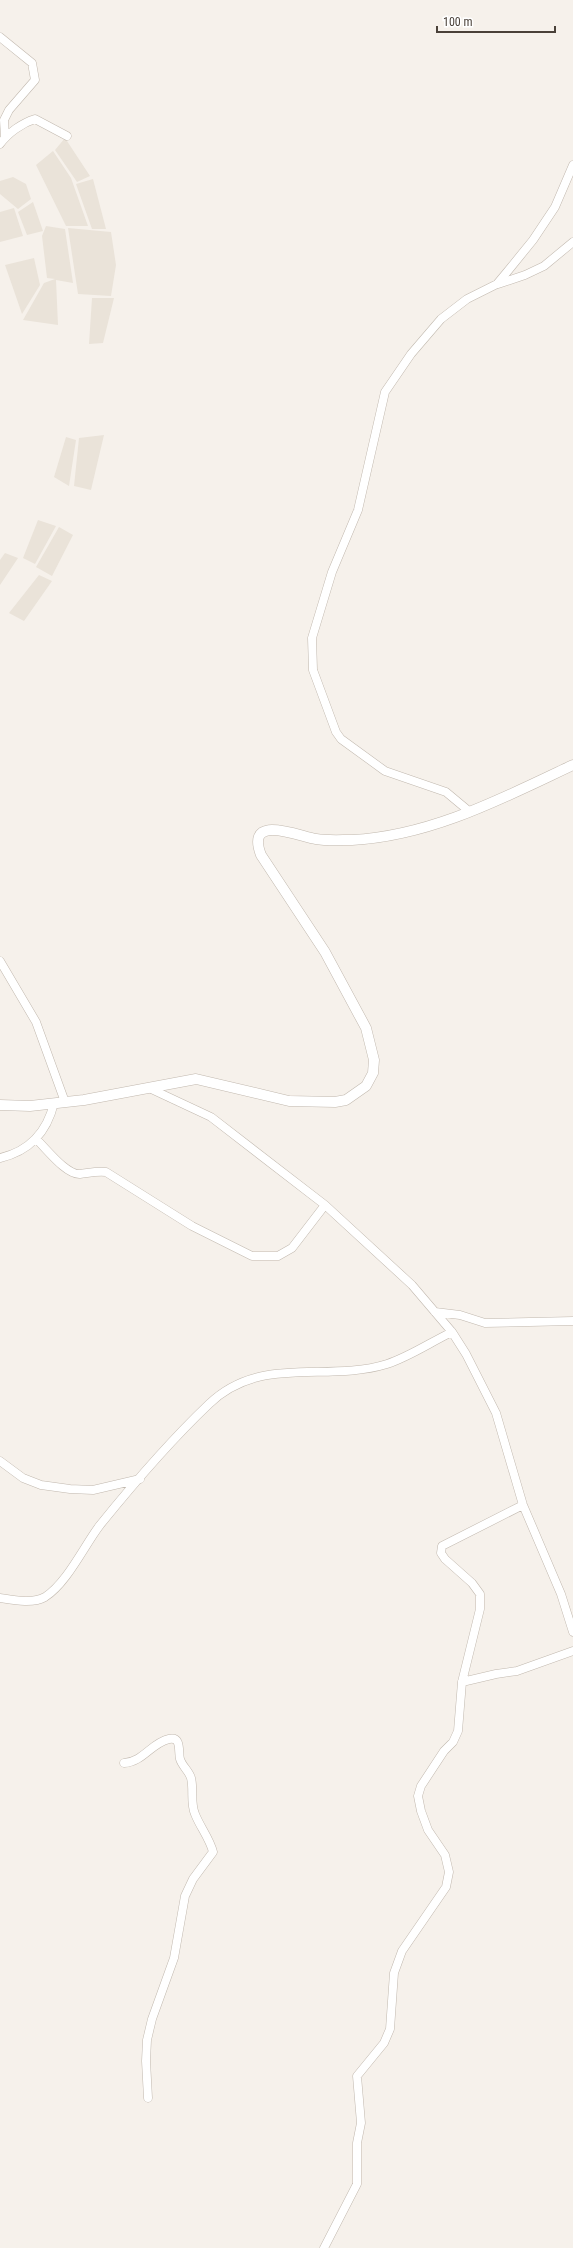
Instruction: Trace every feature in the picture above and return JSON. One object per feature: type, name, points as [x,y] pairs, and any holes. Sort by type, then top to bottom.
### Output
[{"type":"street","points":[[0,37],[32,63],[35,80],[9,110],[4,120],[2,141]]},
{"type":"street","points":[[2,141],[26,121],[35,119],[67,136]]},
{"type":"street","points":[[497,284],[534,240],[555,207],[573,165]]},
{"type":"street","points":[[470,812],[446,792],[385,771],[342,739],[336,732],[313,670],[312,638],[332,572],[358,510],[385,392],[411,354],[441,319],[467,299],[497,284],[525,275],[544,266],[573,242]]},
{"type":"street","points":[[0,1104],[30,1106],[65,1102],[196,1079],[289,1101],[334,1102],[355,1096],[366,1086],[373,1073],[374,1060],[366,1028],[325,952],[261,855],[257,845],[260,836],[267,830],[278,829],[317,840],[352,840],[385,837],[443,822],[470,812],[573,765]]},
{"type":"street","points":[[0,961],[36,1022],[65,1102]]},
{"type":"street","points":[[149,1088],[211,1117],[325,1204],[412,1285],[452,1332],[466,1354],[496,1412],[523,1504],[561,1594],[573,1632]]},
{"type":"street","points":[[0,1158],[19,1151],[36,1139],[48,1124],[54,1103]]},
{"type":"street","points":[[36,1139],[67,1170],[79,1174],[93,1171],[106,1172],[192,1226],[252,1256],[278,1256],[292,1248],[325,1204]]},
{"type":"street","points":[[435,1312],[460,1315],[484,1323],[573,1321]]},
{"type":"street","points":[[0,1598],[23,1601],[44,1597],[60,1582],[100,1526],[170,1443],[210,1402],[244,1380],[273,1373],[344,1370],[387,1364],[452,1332]]},
{"type":"street","points":[[0,1461],[23,1478],[41,1485],[70,1489],[92,1490],[140,1479]]},
{"type":"street","points":[[324,2248],[357,2184],[357,2143],[361,2123],[357,2076],[384,2042],[390,2029],[394,1974],[402,1951],[446,1887],[450,1872],[445,1855],[428,1830],[421,1812],[418,1796],[421,1786],[444,1751],[453,1742],[458,1731],[462,1682],[480,1609],[480,1594],[472,1582],[445,1559],[441,1553],[442,1546],[523,1504]]},
{"type":"street","points":[[462,1682],[517,1671],[573,1651]]},
{"type":"street","points":[[124,1763],[139,1759],[163,1741],[170,1738],[175,1739],[179,1744],[180,1759],[190,1774],[191,1803],[214,1852],[193,1879],[185,1896],[174,1958],[147,2040],[146,2061],[148,2098]]},
{"type":"shaded area","points":[[65,138],[90,176],[77,182],[55,150]]},
{"type":"shaded area","points":[[53,151],[71,178],[88,226],[66,226],[36,165]]},
{"type":"shaded area","points":[[13,177],[26,184],[31,199],[18,209],[0,194],[0,181]]},
{"type":"shaded area","points":[[93,179],[106,229],[92,229],[76,184]]},
{"type":"shaded area","points":[[33,202],[43,231],[27,235],[18,212]]},
{"type":"shaded area","points":[[14,208],[23,236],[0,242],[0,212]]},
{"type":"shaded area","points":[[46,226],[65,229],[73,283],[56,280],[58,325],[23,320],[44,283],[55,279],[47,278],[42,236]]},
{"type":"shaded area","points":[[68,228],[111,232],[116,265],[111,296],[78,294]]},
{"type":"shaded area","points":[[34,258],[40,285],[22,314],[5,265]]},
{"type":"shaded area","points":[[92,298],[114,298],[103,343],[89,344]]},
{"type":"shaded area","points":[[104,435],[91,490],[74,486],[79,438]]},
{"type":"shaded area","points":[[66,437],[76,440],[69,486],[54,477]]},
{"type":"shaded area","points":[[38,520],[56,526],[35,564],[23,558]]},
{"type":"shaded area","points":[[59,527],[73,535],[52,576],[36,567]]},
{"type":"shaded area","points":[[5,553],[18,558],[0,585],[0,560]]},
{"type":"shaded area","points":[[39,575],[52,581],[24,621],[9,613]]}]
